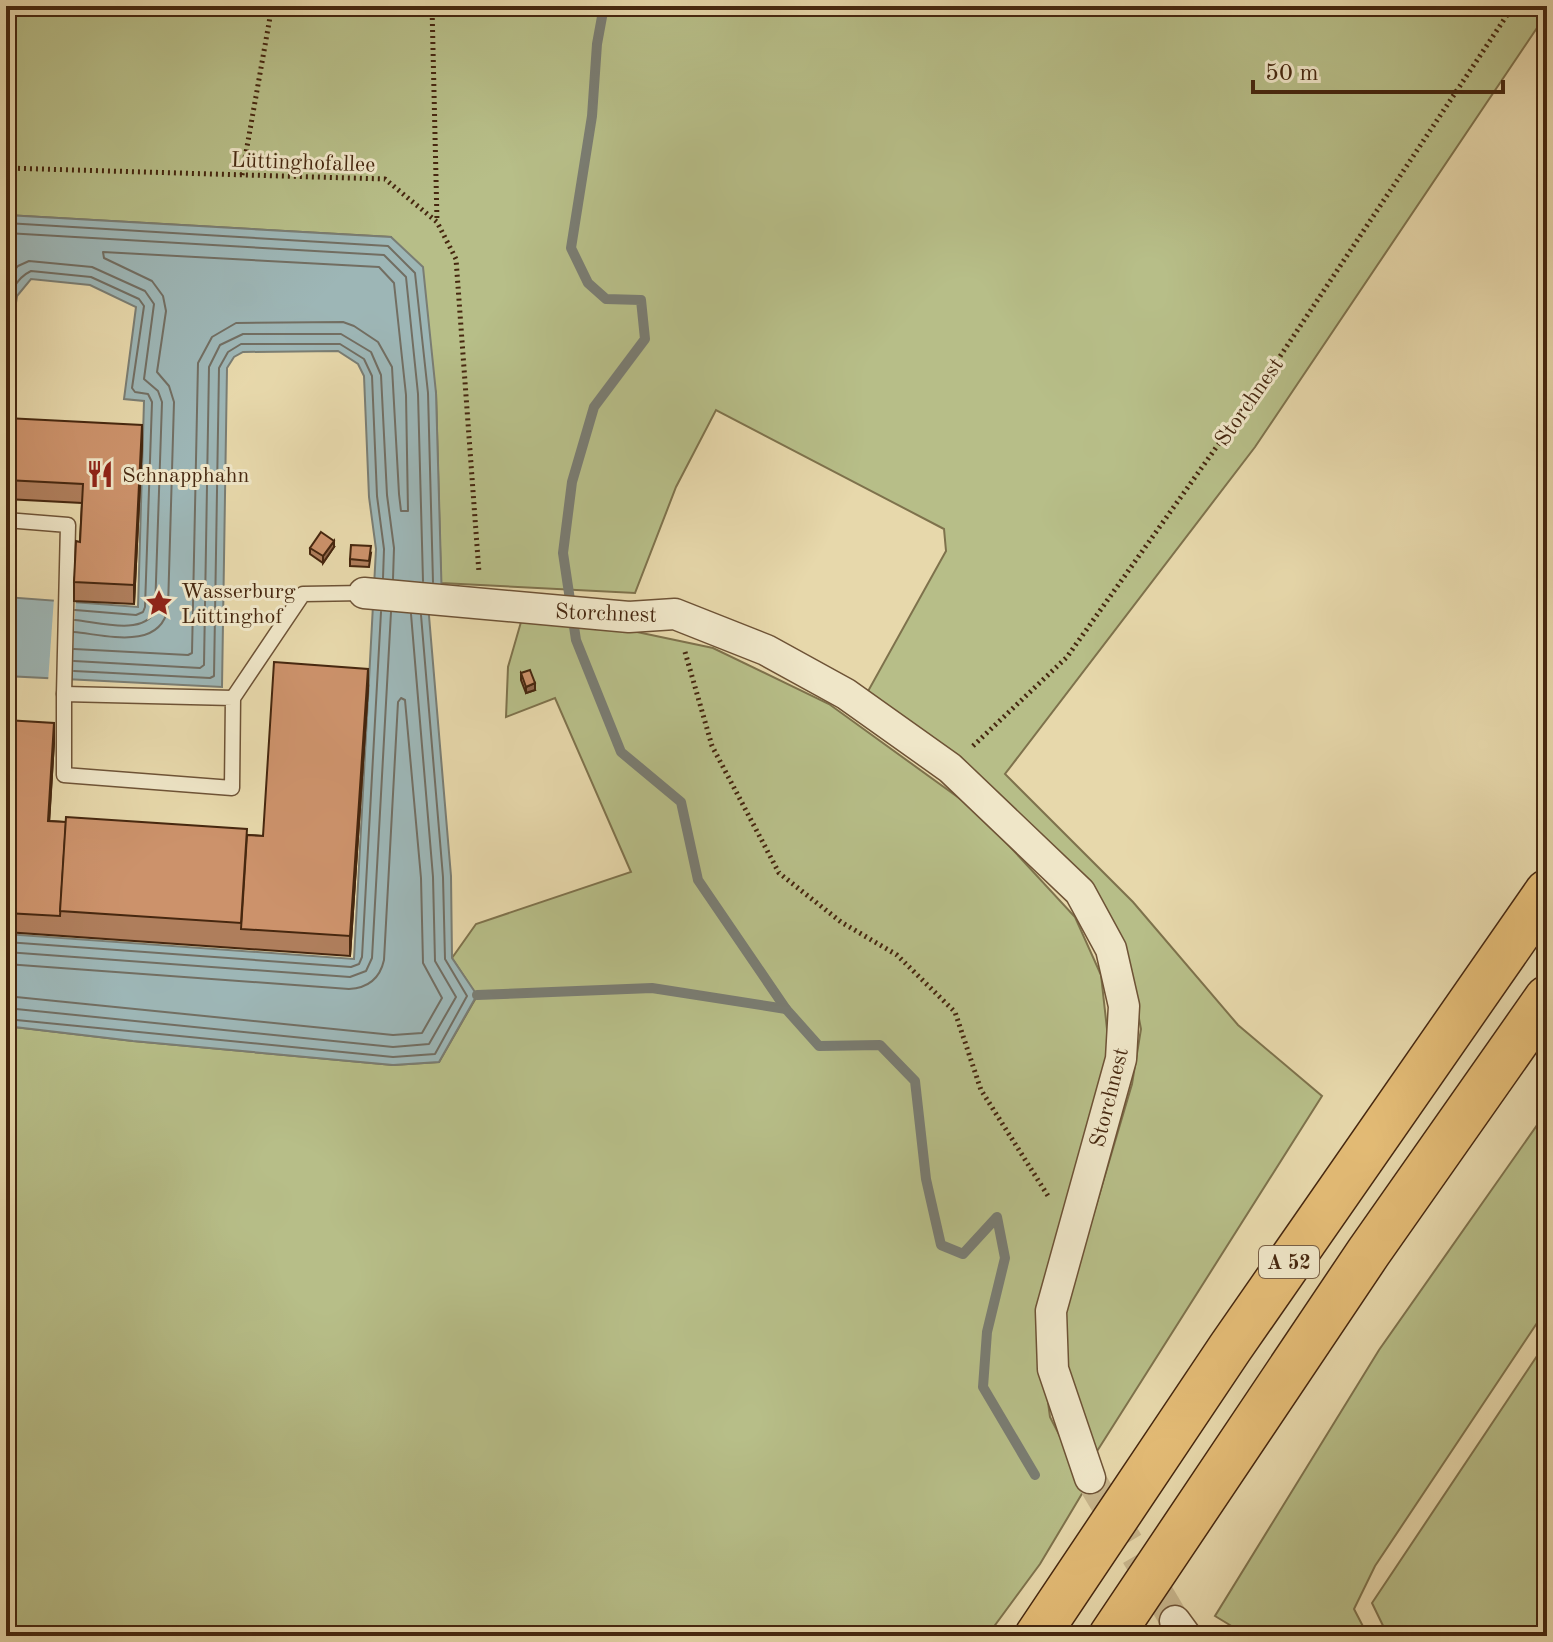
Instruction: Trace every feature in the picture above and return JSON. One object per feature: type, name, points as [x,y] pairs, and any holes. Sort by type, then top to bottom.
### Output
[{"type":"highway","name":"A 52","points":[[1037,1636],[1230,1348],[1547,892]]},
{"type":"highway","name":"A 52","points":[[1111,1636],[1368,1253],[1547,998]]},
{"type":"street","name":"Storchnest","points":[[364,593],[629,617],[675,614],[766,650],[846,694],[950,768],[1080,892],[1111,949],[1124,1006],[1121,1059],[1051,1311],[1053,1369],[1090,1478]]},
{"type":"lane","points":[[6,520],[68,525],[64,775],[232,788],[233,698],[303,594],[364,593]]},
{"type":"lane","points":[[64,691],[233,698]]},
{"type":"path","points":[[242,175],[272,6]]},
{"type":"path","points":[[432,6],[437,222]]},
{"type":"path","name":"Storchnest","points":[[950,768],[1067,657],[1267,376],[1513,6]]},
{"type":"path","name":"Lüttinghofallee","points":[[6,168],[385,179],[437,222],[456,259],[484,603]]},
{"type":"path","points":[[675,614],[712,746],[779,873],[841,922],[897,955],[955,1012],[981,1090],[1072,1234]]},
{"type":"green space","points":[[6,6],[1547,6],[1547,13],[1255,447],[1005,774],[1133,902],[1238,1025],[1322,1096],[1094,1456],[1065,1368],[1064,1314],[1132,1084],[1141,1029],[1127,957],[867,693],[946,551],[944,529],[716,410],[676,487],[635,593],[441,583],[436,393],[391,237],[6,215]]},
{"type":"green space","points":[[521,622],[637,632],[713,648],[829,704],[977,811],[1075,917],[1101,975],[1109,1047],[1036,1314],[1050,1417],[1086,1487],[1040,1564],[987,1636],[6,1636],[6,1026],[393,1065],[439,1062],[477,996],[452,958],[476,924],[631,872],[555,698],[506,717],[508,667]]},
{"type":"green space","points":[[1547,1111],[1547,1308],[1375,1566],[1354,1609],[1368,1636],[1248,1636],[1215,1616],[1379,1350]]},
{"type":"green space","points":[[1547,1341],[1547,1636],[1388,1636],[1372,1603]]},
{"type":"water","points":[[6,215],[391,237],[423,267],[436,393],[442,603],[428,604],[451,876],[452,958],[477,995],[439,1062],[393,1065],[6,1026],[6,934],[354,959],[376,549],[369,497],[364,376],[358,364],[338,351],[243,352],[234,357],[227,368],[222,687],[6,676],[6,597],[138,607],[144,401],[124,399],[136,307],[90,285],[31,279],[17,296],[6,370]]},
{"type":"pier","points":[[54,598],[76,599],[71,683],[48,682]]},
{"type":"building","points":[[6,418],[142,425],[134,585],[74,582],[83,484],[6,480]]},
{"type":"building","points":[[321,532],[334,541],[323,556],[310,548]]},
{"type":"building","points":[[351,545],[371,546],[369,561],[350,559]]},
{"type":"building","points":[[274,662],[368,669],[350,936],[241,929],[247,835],[263,836]]},
{"type":"building","points":[[530,670],[535,683],[526,687],[521,673]]},
{"type":"building","points":[[6,720],[54,723],[48,821],[66,822],[60,916],[6,913]]},
{"type":"building","points":[[66,817],[247,829],[241,923],[60,911]]},
{"type":"waterway","points":[[604,6],[597,44],[592,116],[571,248],[588,283],[606,299],[641,300],[645,339],[594,407],[572,482],[563,553],[576,640],[621,752],[681,802],[698,880],[786,1009],[819,1046],[880,1045],[915,1081],[926,1179],[941,1245],[963,1254],[997,1217],[1005,1258],[987,1332],[983,1387],[1035,1475]]},
{"type":"waterway","points":[[477,995],[652,988],[786,1009]]},
{"type":"tunnel","points":[[1090,1478],[1175,1621]]},
{"type":"place","name":"Schnapphahn","points":[[100,474]]},
{"type":"place","name":"Wasserburg Lüttinghof","points":[[159,603]]}]
